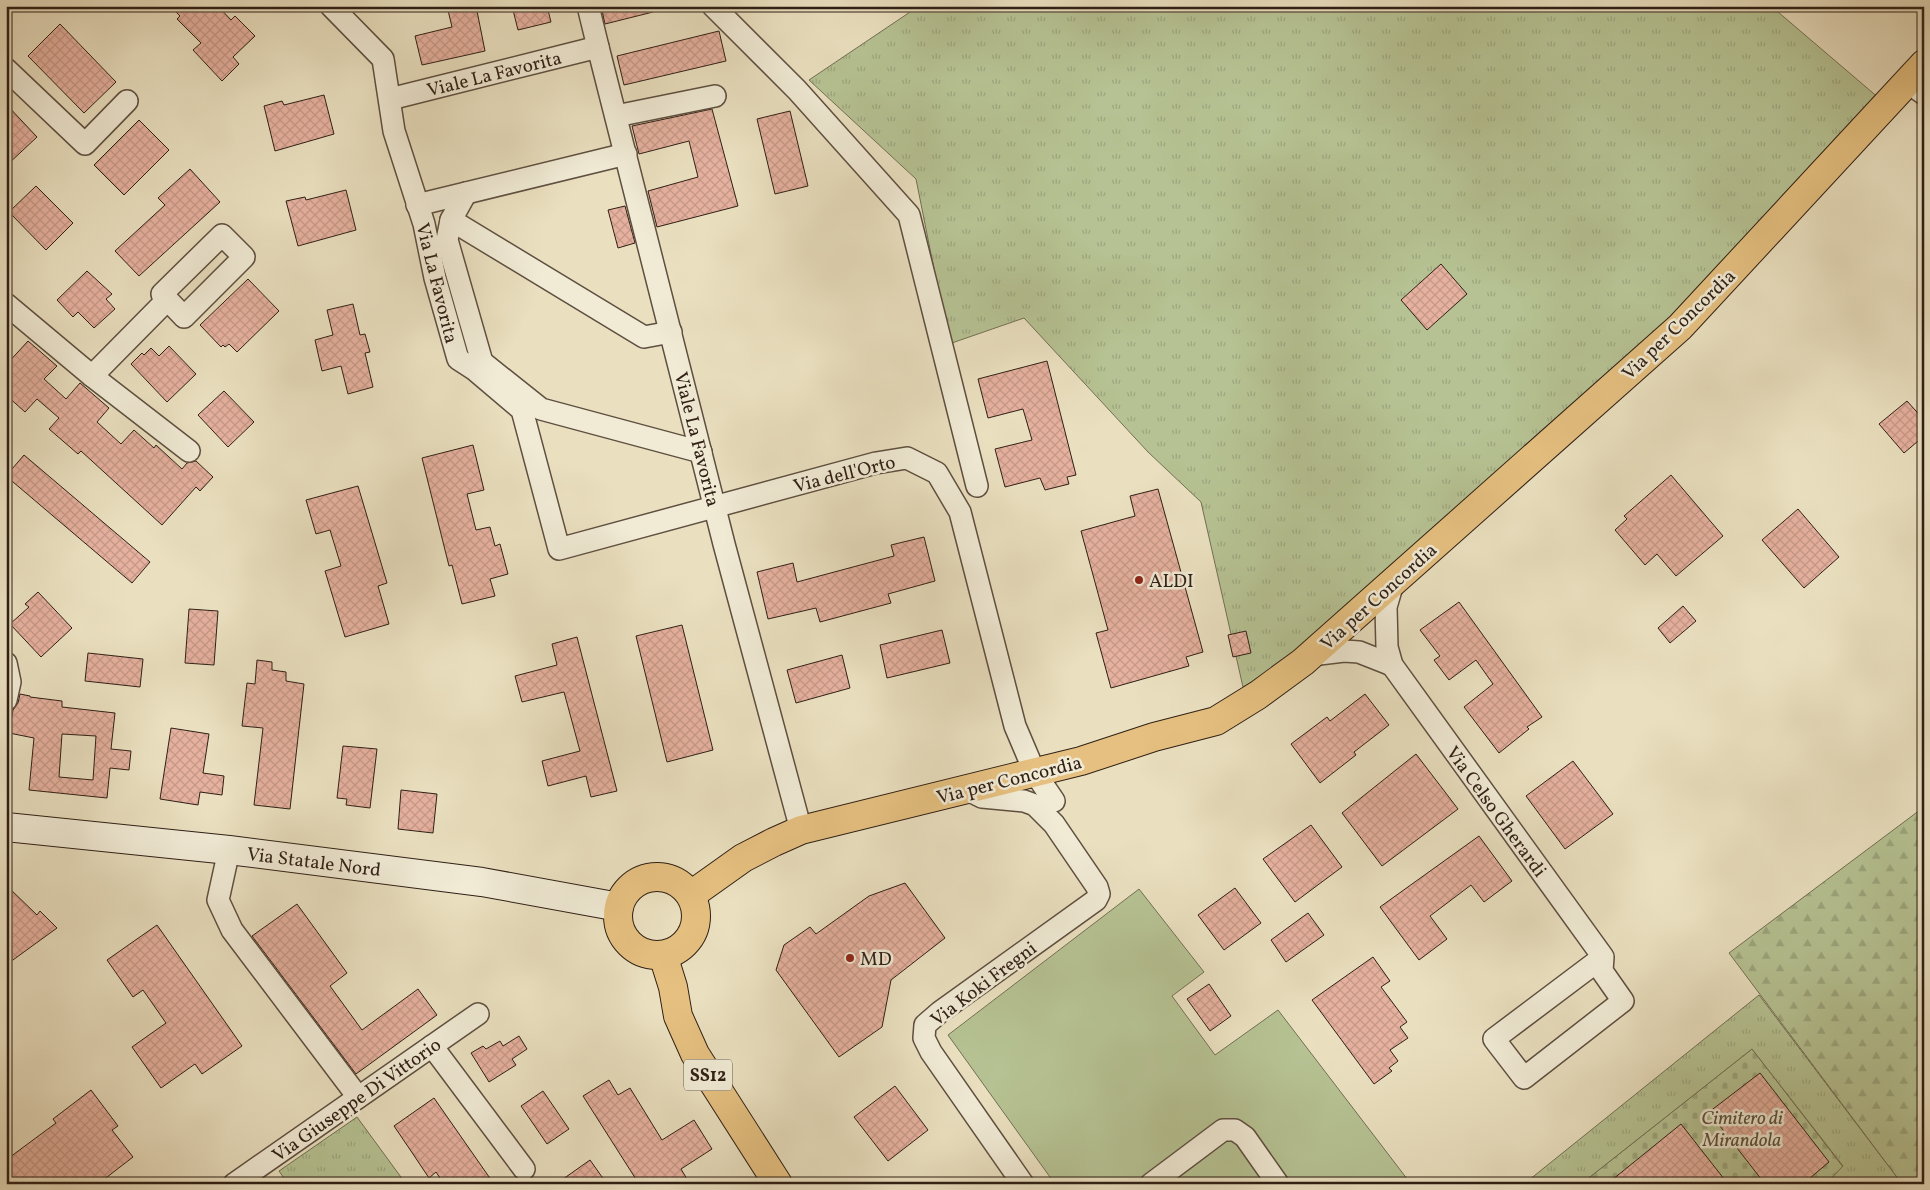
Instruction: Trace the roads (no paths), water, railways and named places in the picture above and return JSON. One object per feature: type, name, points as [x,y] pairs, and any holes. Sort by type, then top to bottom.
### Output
[{"type":"main road","name":"Via per Concordia","points":[[690,895],[742,858],[801,830],[1081,761],[1154,737],[1216,721],[1258,695],[1311,655],[1680,327],[1918,80]]},
{"type":"main road","name":"Via Statale Nord","points":[[6,827],[228,850],[482,882],[619,907]]},
{"type":"main road","points":[[658,877],[670,879],[682,886],[690,895],[695,907],[696,920],[693,932],[681,947],[664,955],[652,955],[632,947],[625,939],[618,918],[619,907],[624,895],[633,885],[644,879],[658,877]]},
{"type":"main road","name":"SS12","points":[[664,955],[673,987],[678,1016],[695,1054],[778,1184]]},
{"type":"street","name":"Via La Favorita","points":[[331,6],[383,59],[394,131],[424,224],[435,278],[458,359],[476,370],[522,410],[559,549]]},
{"type":"street","name":"Viale La Favorita","points":[[588,6],[701,452],[801,830]]},
{"type":"street","points":[[713,6],[797,90],[909,215],[977,486]]},
{"type":"street","name":"Viale La Favorita","points":[[390,99],[598,47]]},
{"type":"street","points":[[6,69],[85,144],[127,101]]},
{"type":"street","points":[[616,116],[715,96]]},
{"type":"street","points":[[417,205],[626,154]]},
{"type":"street","points":[[466,194],[451,220],[448,240],[482,362],[541,410],[701,452]]},
{"type":"street","points":[[451,220],[644,337],[671,332]]},
{"type":"street","points":[[92,376],[167,300]]},
{"type":"street","points":[[6,304],[92,376],[189,451]]},
{"type":"street","name":"Via dell'Orto","points":[[559,549],[876,463],[907,458],[937,473],[960,512],[1015,726],[1035,773],[1044,803]]},
{"type":"street","name":"Via Celso Gherardi","points":[[1393,583],[1386,607],[1387,647],[1392,665],[1603,957],[1602,971],[1624,1001],[1524,1078],[1494,1039],[1603,957]]},
{"type":"street","points":[[1359,652],[1353,635],[1352,619],[1371,623],[1386,630]]},
{"type":"street","points":[[1311,655],[1344,651],[1359,652],[1392,665]]},
{"type":"street","points":[[6,664],[10,682],[6,700]]},
{"type":"street","name":"Via Koki Fregni","points":[[1023,1184],[931,1052],[924,1038],[925,1025],[940,1012],[1096,900],[1099,894],[1097,887],[1054,824],[1044,803],[1081,761]]},
{"type":"street","points":[[968,790],[982,797],[1044,803]]},
{"type":"street","points":[[228,850],[218,900],[232,930],[358,1097]]},
{"type":"street","name":"Via Giuseppe Di Vittorio","points":[[234,1184],[478,1014]]},
{"type":"street","points":[[432,1046],[524,1169]]},
{"type":"street","points":[[1151,1184],[1222,1130],[1235,1130],[1245,1137],[1278,1184]]},
{"type":"place","name":"ALDI","points":[[1139,580]]},
{"type":"place","name":"MD","points":[[850,958]]},
{"type":"park label","name":"Cimitero di Mirandola","points":[[1742,1128]]}]
